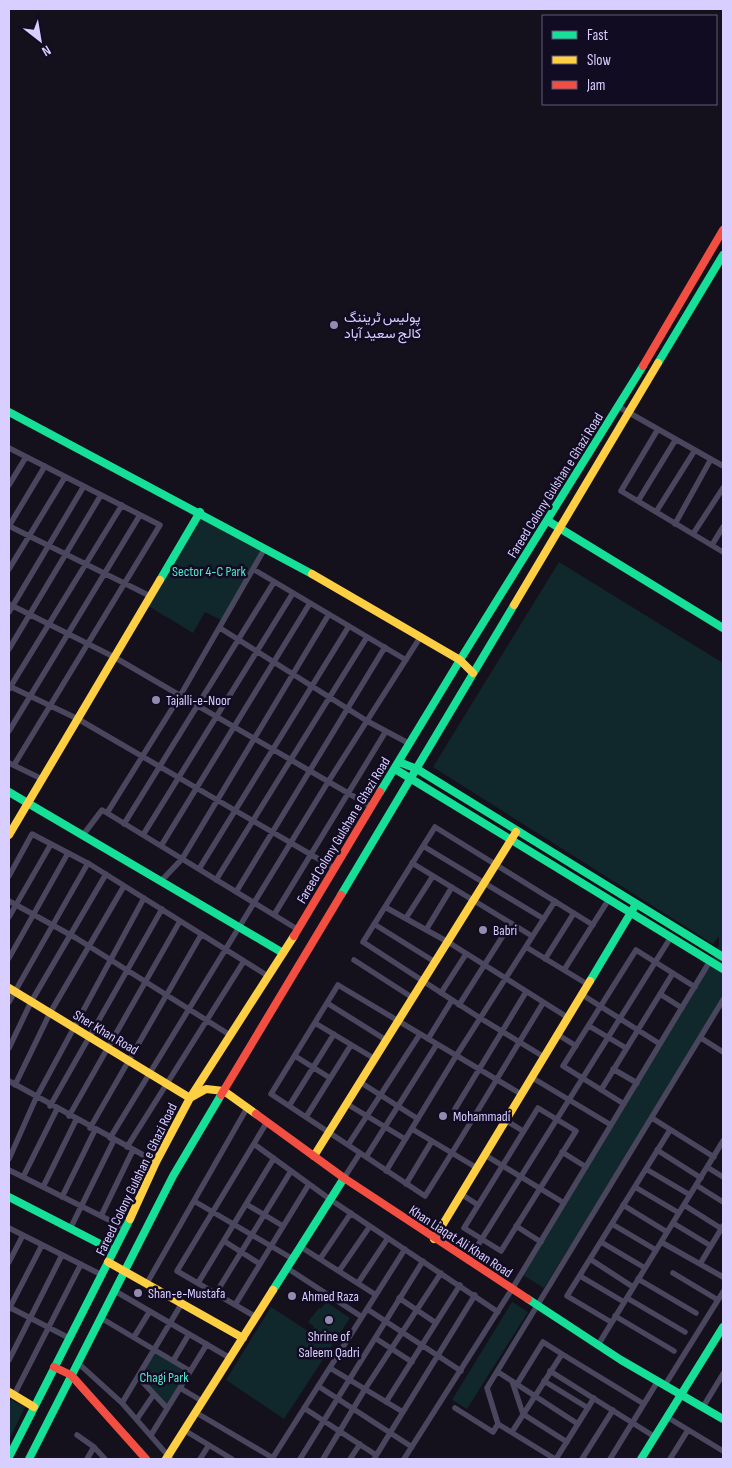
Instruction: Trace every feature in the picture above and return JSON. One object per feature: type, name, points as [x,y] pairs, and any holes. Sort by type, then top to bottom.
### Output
[{"type":"main road","name":"Fareed Colony Gulshan e Ghazi Road","points":[[9,1457],[114,1251],[156,1162],[190,1098],[283,953],[460,660],[619,407],[723,230]]},
{"type":"main road","name":"Fareed Colony Gulshan e Ghazi Road","points":[[29,1459],[173,1176],[723,255]]},
{"type":"main road","points":[[9,412],[265,548],[421,636],[460,660],[473,673]]},
{"type":"main road","points":[[9,835],[200,512]]},
{"type":"main road","points":[[548,521],[723,628]]},
{"type":"main road","points":[[397,765],[416,769],[516,832],[723,957]]},
{"type":"main road","points":[[397,765],[411,778],[723,969]]},
{"type":"main road","points":[[9,792],[283,953]]},
{"type":"main road","points":[[314,1156],[516,832]]},
{"type":"main road","points":[[434,1240],[636,904]]},
{"type":"main road","name":"Sher Khan Road","points":[[12,990],[190,1098]]},
{"type":"main road","points":[[190,1098],[206,1089],[224,1091]]},
{"type":"main road","name":"Khan Liaqat Ali Khan Road","points":[[224,1091],[344,1178],[434,1240],[598,1345],[723,1419]]},
{"type":"main road","points":[[168,1458],[195,1412],[344,1178]]},
{"type":"main road","points":[[9,1197],[114,1251]]},
{"type":"main road","points":[[108,1262],[126,1270],[243,1338]]},
{"type":"main road","points":[[641,1459],[723,1327]]},
{"type":"main road","points":[[54,1367],[71,1375],[146,1459]]},
{"type":"main road","points":[[11,1394],[34,1407]]},
{"type":"street","points":[[619,407],[723,466]]},
{"type":"street","points":[[658,429],[621,491],[723,552]]},
{"type":"street","points":[[638,501],[676,439]]},
{"type":"street","points":[[9,448],[160,524],[50,707],[12,764],[42,779]]},
{"type":"street","points":[[656,512],[695,450]]},
{"type":"street","points":[[9,485],[26,457]]},
{"type":"street","points":[[676,524],[712,460]]},
{"type":"street","points":[[45,466],[9,526],[150,596]]},
{"type":"street","points":[[9,569],[65,476]]},
{"type":"street","points":[[9,612],[11,605],[84,486]]},
{"type":"street","points":[[693,534],[723,488]]},
{"type":"street","points":[[9,648],[101,495]]},
{"type":"street","points":[[122,505],[9,688],[78,719],[334,868]]},
{"type":"street","points":[[9,731],[140,515]]},
{"type":"street","points":[[712,545],[723,527]]},
{"type":"street","points":[[107,813],[180,696],[265,548]]},
{"type":"street","points":[[253,569],[406,660]]},
{"type":"street","points":[[124,824],[274,582]]},
{"type":"street","points":[[143,835],[293,593]]},
{"type":"street","points":[[161,846],[310,603]]},
{"type":"street","points":[[11,605],[114,657],[372,808]]},
{"type":"street","points":[[161,881],[182,859],[329,614]]},
{"type":"street","points":[[199,869],[349,626]]},
{"type":"street","points":[[220,628],[367,721],[410,744]]},
{"type":"street","points":[[70,1229],[112,1139],[150,1073],[328,782],[421,636]]},
{"type":"street","points":[[216,880],[368,637]]},
{"type":"street","points":[[236,892],[385,647]]},
{"type":"street","points":[[274,915],[386,731]]},
{"type":"street","points":[[83,835],[102,810],[297,929]]},
{"type":"street","points":[[544,1057],[363,942],[435,828],[593,925]]},
{"type":"street","points":[[9,876],[32,834],[88,863],[268,976]]},
{"type":"street","points":[[9,917],[51,844]]},
{"type":"street","points":[[423,846],[544,919]]},
{"type":"street","points":[[9,958],[68,853]]},
{"type":"street","points":[[9,1002],[12,990],[88,863]]},
{"type":"street","points":[[412,863],[532,936]]},
{"type":"street","points":[[9,1048],[32,1002],[106,874]]},
{"type":"street","points":[[406,918],[433,876]]},
{"type":"street","points":[[124,886],[50,1013],[12,1083],[57,1110],[156,1162]]},
{"type":"street","points":[[426,930],[452,887]]},
{"type":"street","points":[[9,1159],[36,1098],[144,898]]},
{"type":"street","points":[[564,970],[609,899]]},
{"type":"street","points":[[9,901],[89,946],[230,1035]]},
{"type":"street","points":[[386,1171],[456,1056],[555,901]]},
{"type":"street","points":[[385,907],[448,942],[567,1017]]},
{"type":"street","points":[[50,1106],[162,909]]},
{"type":"street","points":[[545,959],[574,913]]},
{"type":"street","points":[[69,1116],[180,921]]},
{"type":"street","points":[[459,1004],[511,923]]},
{"type":"street","points":[[374,924],[435,962]]},
{"type":"street","points":[[62,1197],[92,1129],[129,1060],[201,935]]},
{"type":"street","points":[[468,1261],[671,937]]},
{"type":"street","points":[[526,947],[587,984]]},
{"type":"street","points":[[624,1104],[563,1066],[636,950],[695,987]]},
{"type":"street","points":[[440,992],[466,954]]},
{"type":"street","points":[[354,960],[413,998]]},
{"type":"street","points":[[101,1216],[130,1149],[167,1083],[244,961]]},
{"type":"street","points":[[404,1459],[512,1290],[710,961]]},
{"type":"street","points":[[600,1090],[673,973]]},
{"type":"street","points":[[521,1094],[497,1080],[479,1069],[456,1056],[338,985],[271,1094],[425,1196],[497,1080],[543,1002]]},
{"type":"street","points":[[455,1109],[526,992]]},
{"type":"street","points":[[581,994],[660,1044]]},
{"type":"street","points":[[660,994],[682,1008]]},
{"type":"street","points":[[428,1039],[452,1000]]},
{"type":"street","points":[[594,1398],[556,1459],[498,1424],[487,1388],[723,1000]]},
{"type":"street","points":[[327,1003],[386,1040]]},
{"type":"street","points":[[315,1023],[375,1059]]},
{"type":"street","points":[[589,1026],[626,1048]]},
{"type":"street","points":[[289,1106],[334,1034]]},
{"type":"street","points":[[348,1145],[420,1034]]},
{"type":"street","points":[[557,1034],[576,1046]]},
{"type":"street","points":[[700,1038],[722,1048]]},
{"type":"street","points":[[344,1178],[385,1127],[437,1044]]},
{"type":"street","points":[[306,1117],[351,1045]]},
{"type":"street","points":[[295,1056],[330,1078]]},
{"type":"street","points":[[614,1069],[637,1083]]},
{"type":"street","points":[[531,1077],[611,1125]]},
{"type":"street","points":[[360,1082],[418,1119]]},
{"type":"street","points":[[347,1104],[405,1139]]},
{"type":"street","points":[[147,1283],[248,1108]]},
{"type":"street","points":[[538,1108],[576,1131],[501,1251],[464,1228],[523,1131],[538,1108]]},
{"type":"street","points":[[23,1177],[57,1110]]},
{"type":"street","points":[[652,1118],[714,1156]]},
{"type":"street","points":[[43,1187],[76,1120]]},
{"type":"street","points":[[505,1120],[523,1131]]},
{"type":"street","points":[[256,1317],[177,1271],[267,1122]]},
{"type":"street","points":[[412,1129],[477,1168]]},
{"type":"street","points":[[611,1322],[567,1296],[670,1130]]},
{"type":"street","points":[[406,1184],[432,1141]]},
{"type":"street","points":[[598,1345],[707,1167],[714,1156],[721,1150],[723,1141]]},
{"type":"street","points":[[254,1144],[330,1200],[498,1312]]},
{"type":"street","points":[[657,1150],[701,1178]]},
{"type":"street","points":[[562,1152],[586,1167]]},
{"type":"street","points":[[484,1155],[564,1203]]},
{"type":"street","points":[[198,1283],[274,1158]]},
{"type":"street","points":[[707,1167],[723,1177]]},
{"type":"street","points":[[646,1169],[690,1195]]},
{"type":"street","points":[[9,1170],[125,1228]]},
{"type":"street","points":[[216,1294],[291,1171]]},
{"type":"street","points":[[235,1305],[309,1184]]},
{"type":"street","points":[[696,1185],[723,1202]]},
{"type":"street","points":[[635,1187],[679,1214]]},
{"type":"street","points":[[461,1194],[478,1205]]},
{"type":"street","points":[[194,1201],[293,1259]]},
{"type":"street","points":[[246,1204],[283,1226]]},
{"type":"street","points":[[623,1205],[667,1232]]},
{"type":"street","points":[[684,1205],[722,1227],[700,1264]]},
{"type":"street","points":[[320,1260],[351,1213]]},
{"type":"street","points":[[673,1223],[711,1246]]},
{"type":"street","points":[[612,1224],[656,1250]]},
{"type":"street","points":[[339,1271],[370,1226]]},
{"type":"street","points":[[516,1226],[541,1242]]},
{"type":"street","points":[[9,1228],[102,1275]]},
{"type":"street","points":[[9,1262],[23,1235]]},
{"type":"street","points":[[358,1283],[388,1238]]},
{"type":"street","points":[[224,1241],[260,1264]]},
{"type":"street","points":[[600,1242],[645,1268]]},
{"type":"street","points":[[661,1242],[721,1276],[723,1269]]},
{"type":"street","points":[[42,1244],[9,1308],[69,1338]]},
{"type":"street","points":[[300,1247],[376,1295]]},
{"type":"street","points":[[195,1412],[272,1459],[405,1249]]},
{"type":"street","points":[[9,1360],[62,1255]]},
{"type":"street","points":[[590,1260],[633,1287]]},
{"type":"street","points":[[300,1459],[423,1261]]},
{"type":"street","points":[[11,1394],[81,1264]]},
{"type":"street","points":[[287,1268],[362,1316]]},
{"type":"street","points":[[323,1459],[365,1389],[441,1273]]},
{"type":"street","points":[[673,1273],[718,1300]]},
{"type":"street","points":[[580,1276],[684,1332]]},
{"type":"street","points":[[638,1279],[696,1313]]},
{"type":"street","points":[[386,1402],[460,1285]]},
{"type":"street","points":[[115,1291],[230,1358]]},
{"type":"street","points":[[610,1459],[644,1404],[662,1383],[723,1292]]},
{"type":"street","points":[[304,1408],[360,1444],[375,1457],[475,1295]]},
{"type":"street","points":[[399,1298],[436,1323]]},
{"type":"street","points":[[122,1403],[182,1303]]},
{"type":"street","points":[[367,1309],[461,1370]]},
{"type":"street","points":[[134,1338],[150,1311]]},
{"type":"street","points":[[615,1316],[674,1351]]},
{"type":"street","points":[[101,1318],[190,1371]]},
{"type":"street","points":[[173,1361],[190,1334]]},
{"type":"street","points":[[375,1338],[412,1362]]},
{"type":"street","points":[[514,1382],[543,1342],[644,1404]]},
{"type":"street","points":[[151,1435],[207,1344]]},
{"type":"street","points":[[512,1432],[562,1354]]},
{"type":"street","points":[[78,1363],[138,1419],[168,1458]]},
{"type":"street","points":[[330,1368],[403,1412]]},
{"type":"street","points":[[550,1371],[655,1437]]},
{"type":"street","points":[[498,1372],[578,1424]]},
{"type":"street","points":[[703,1407],[723,1374]]},
{"type":"street","points":[[138,1377],[167,1408]]},
{"type":"street","points":[[544,1381],[588,1408]]},
{"type":"street","points":[[514,1382],[523,1414],[567,1442]]},
{"type":"street","points":[[716,1385],[723,1389]]},
{"type":"street","points":[[318,1386],[412,1447]]},
{"type":"street","points":[[180,1388],[202,1401]]},
{"type":"street","points":[[138,1419],[154,1394]]},
{"type":"street","points":[[455,1408],[493,1432],[498,1424]]},
{"type":"street","points":[[582,1459],[613,1410]]},
{"type":"street","points":[[667,1417],[723,1451]]},
{"type":"street","points":[[184,1430],[225,1457],[232,1459]]},
{"type":"street","points":[[670,1459],[688,1430]]},
{"type":"street","points":[[77,1435],[94,1447],[105,1459]]},
{"type":"street","points":[[350,1459],[360,1444]]},
{"type":"street","points":[[200,1459],[209,1445]]},
{"type":"street","points":[[87,1459],[94,1447]]},
{"type":"green space","name":"Sector 4-C Park","points":[[200,512],[265,548],[223,621],[205,612],[193,633],[145,604]]},
{"type":"green space","points":[[559,562],[723,663],[723,998],[544,1288],[521,1274],[696,987],[719,945],[719,936],[713,944],[433,767]]},
{"type":"green space","points":[[326,1302],[350,1318],[284,1419],[226,1380],[271,1307],[311,1333],[314,1327],[308,1322]]},
{"type":"green space","points":[[512,1302],[528,1312],[467,1409],[452,1400]]},
{"type":"green space","name":"Chagi Park","points":[[154,1350],[190,1371],[167,1408],[138,1377]]},
{"type":"green space","points":[[9,1399],[25,1407],[9,1440]]},
{"type":"traffic: fast","points":[[658,363],[723,255]]},
{"type":"traffic: fast","points":[[380,792],[643,366]]},
{"type":"traffic: fast","points":[[9,412],[312,574]]},
{"type":"traffic: fast","points":[[160,580],[200,512]]},
{"type":"traffic: fast","points":[[548,521],[723,628]]},
{"type":"traffic: fast","points":[[341,895],[514,605]]},
{"type":"traffic: fast","points":[[399,762],[417,769],[723,957]]},
{"type":"traffic: fast","points":[[395,769],[723,969]]},
{"type":"traffic: fast","points":[[9,792],[283,953]]},
{"type":"traffic: fast","points":[[590,981],[636,904]]},
{"type":"traffic: fast","points":[[29,1459],[173,1176],[221,1095]]},
{"type":"traffic: fast","points":[[273,1290],[344,1178]]},
{"type":"traffic: fast","points":[[9,1197],[114,1251]]},
{"type":"traffic: fast","points":[[9,1457],[130,1219]]},
{"type":"traffic: fast","points":[[528,1299],[621,1360],[723,1419]]},
{"type":"traffic: fast","points":[[641,1459],[723,1327]]},
{"type":"traffic: slow","points":[[514,605],[658,363]]},
{"type":"traffic: slow","points":[[312,574],[460,660],[473,673]]},
{"type":"traffic: slow","points":[[9,835],[160,580]]},
{"type":"traffic: slow","points":[[314,1156],[516,832]]},
{"type":"traffic: slow","points":[[130,1219],[156,1162],[190,1098],[294,936]]},
{"type":"traffic: slow","points":[[434,1239],[590,981]]},
{"type":"traffic: slow","points":[[9,988],[190,1098],[206,1089],[224,1091],[256,1114]]},
{"type":"traffic: slow","points":[[108,1262],[243,1338]]},
{"type":"traffic: slow","points":[[166,1459],[273,1290]]},
{"type":"traffic: slow","points":[[9,1392],[34,1407]]},
{"type":"traffic: jam","points":[[643,366],[723,230]]},
{"type":"traffic: jam","points":[[294,936],[380,792]]},
{"type":"traffic: jam","points":[[221,1095],[341,895]]},
{"type":"traffic: jam","points":[[256,1114],[344,1178],[528,1299]]},
{"type":"traffic: jam","points":[[54,1367],[71,1375],[146,1459]]},
{"type":"place","name":"پولیس ٹریننگ کالج سعید آباد","points":[[334,325]]},
{"type":"place","name":"Tajalli-e-Noor","points":[[156,700]]},
{"type":"place","name":"Babri","points":[[483,930]]},
{"type":"place","name":"Mohammadi","points":[[443,1116]]},
{"type":"place","name":"Shan-e-Mustafa","points":[[138,1293]]},
{"type":"place","name":"Ahmed Raza","points":[[292,1296]]},
{"type":"place","name":"Shrine of Saleem Qadri","points":[[329,1320]]}]
